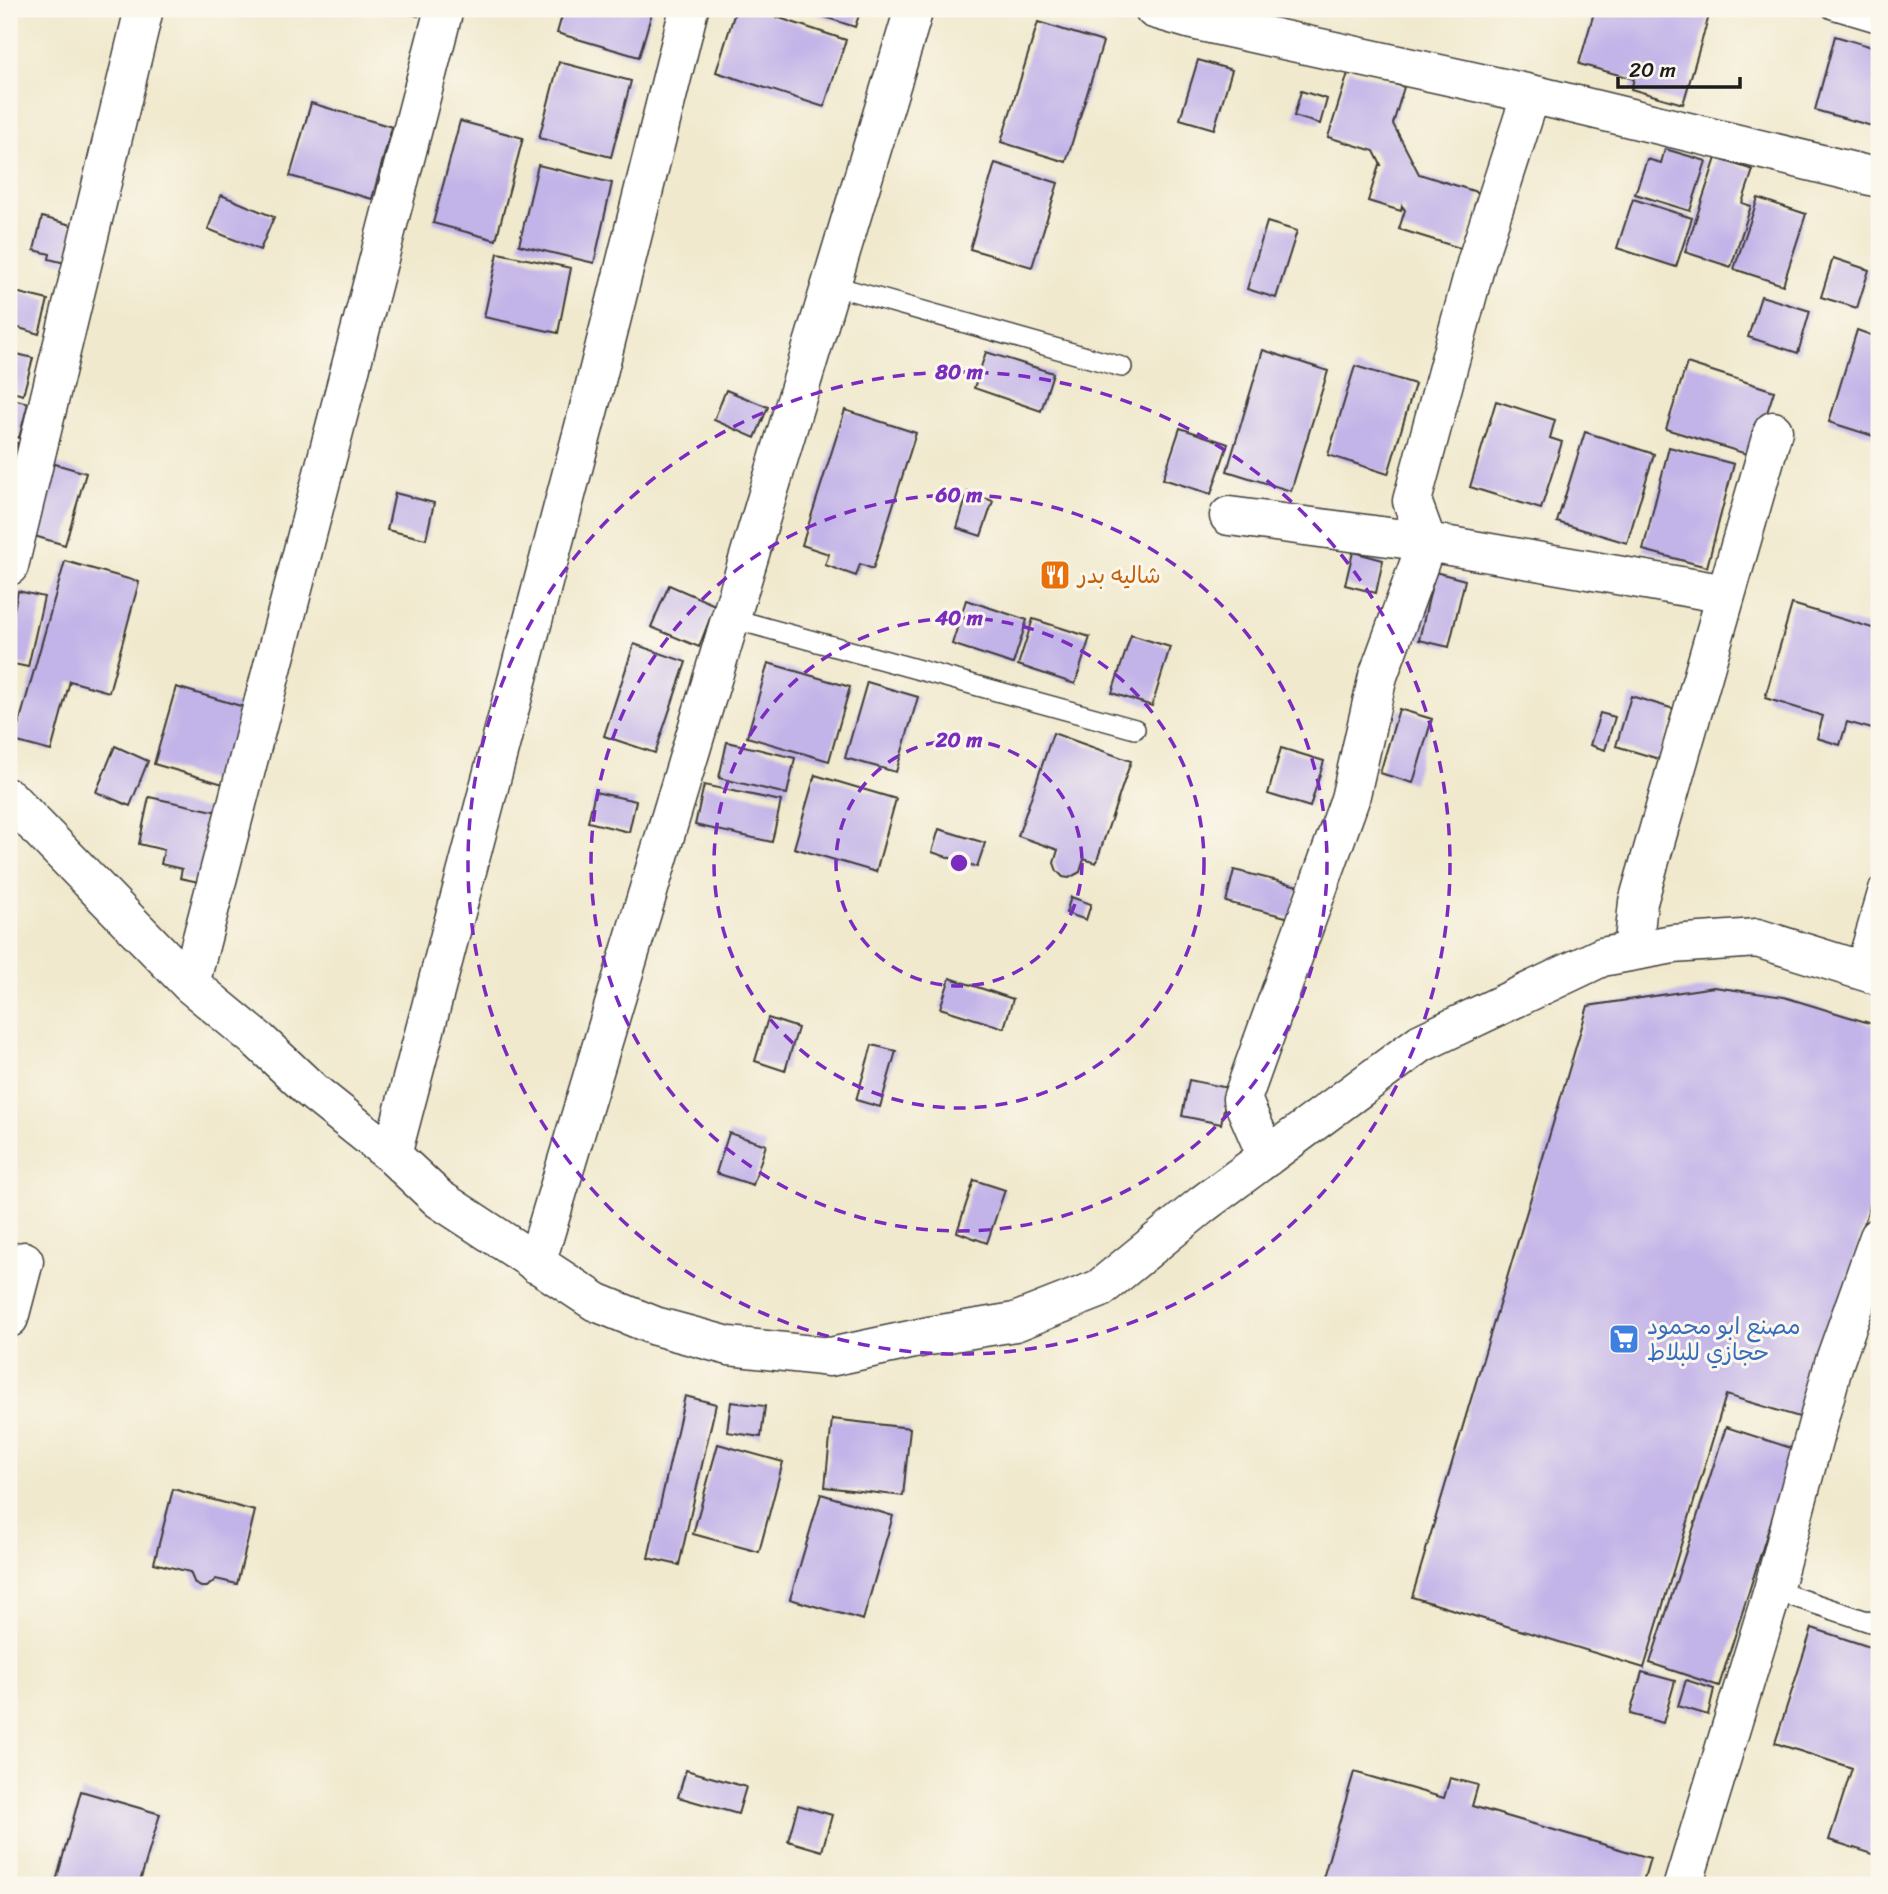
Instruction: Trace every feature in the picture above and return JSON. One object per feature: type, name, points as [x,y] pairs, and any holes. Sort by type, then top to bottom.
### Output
[{"type":"street","points":[[9,566],[144,9]]},
{"type":"street","points":[[190,984],[444,9]]},
{"type":"street","points":[[392,1155],[594,389],[689,9]]},
{"type":"street","points":[[536,1264],[914,9]]},
{"type":"street","points":[[1154,9],[1193,14],[1879,178]]},
{"type":"street","points":[[1266,1157],[1242,1099],[1350,799],[1378,676],[1427,542],[1412,501],[1476,260],[1531,94]]},
{"type":"street","points":[[1633,951],[1638,902],[1773,431]]},
{"type":"street","points":[[1229,516],[1427,542],[1726,594]]},
{"type":"street","points":[[9,798],[190,984],[259,1041],[312,1091],[392,1155],[439,1199],[596,1302],[655,1326],[729,1346],[830,1357],[929,1336],[1015,1322],[1099,1289],[1203,1205],[1421,1043],[1602,957],[1673,944],[1757,938],[1867,972]]},
{"type":"street","points":[[1683,1885],[1773,1590],[1834,1363],[1879,1237]]},
{"type":"street","points":[[9,1318],[24,1261]]},
{"type":"lane","points":[[1832,9],[1879,23]]},
{"type":"lane","points":[[831,285],[1122,367]]},
{"type":"lane","points":[[730,618],[1135,729]]},
{"type":"lane","points":[[1867,972],[1879,887]]},
{"type":"lane","points":[[1773,1590],[1879,1625]]},
{"type":"building","points":[[394,9],[420,9],[418,16]]},
{"type":"building","points":[[564,9],[653,9],[639,57],[557,33]]},
{"type":"building","points":[[736,9],[752,9],[846,40],[824,107],[716,72]]},
{"type":"building","points":[[801,9],[861,9],[855,27]]},
{"type":"building","points":[[1595,9],[1711,9],[1683,104],[1631,89],[1634,79],[1579,64]]},
{"type":"building","points":[[1038,22],[1103,42],[1066,162],[1001,142]]},
{"type":"building","points":[[1835,36],[1879,49],[1879,128],[1815,110]]},
{"type":"building","points":[[1198,60],[1232,70],[1214,129],[1180,119]]},
{"type":"building","points":[[559,62],[631,81],[611,157],[539,138]]},
{"type":"building","points":[[1349,70],[1404,87],[1393,124],[1419,174],[1480,193],[1463,249],[1399,229],[1405,210],[1402,206],[1401,211],[1368,201],[1381,165],[1374,151],[1328,137]]},
{"type":"building","points":[[1301,91],[1327,99],[1320,124],[1294,116]]},
{"type":"building","points":[[311,103],[392,127],[372,199],[290,176]]},
{"type":"building","points":[[460,121],[523,138],[496,240],[433,223]]},
{"type":"building","points":[[1665,149],[1706,161],[1690,211],[1635,194],[1647,159],[1661,163]]},
{"type":"building","points":[[1716,158],[1753,170],[1742,203],[1751,206],[1731,267],[1685,252]]},
{"type":"building","points":[[995,163],[1058,183],[1032,267],[970,249]]},
{"type":"building","points":[[538,165],[612,183],[594,263],[519,245]]},
{"type":"building","points":[[221,195],[274,217],[260,250],[208,229]]},
{"type":"building","points":[[1758,198],[1806,214],[1783,285],[1734,269]]},
{"type":"building","points":[[1633,199],[1692,218],[1676,267],[1617,248]]},
{"type":"building","points":[[42,217],[75,226],[65,263],[49,259],[50,254],[34,250]]},
{"type":"building","points":[[1267,222],[1297,231],[1276,298],[1247,289]]},
{"type":"building","points":[[498,253],[571,268],[558,333],[484,317]]},
{"type":"building","points":[[1833,258],[1869,270],[1857,308],[1821,297]]},
{"type":"building","points":[[11,291],[48,300],[39,334],[9,325]]},
{"type":"building","points":[[1761,296],[1810,311],[1798,353],[1748,337]]},
{"type":"building","points":[[1857,330],[1879,338],[1879,438],[1829,422]]},
{"type":"building","points":[[1263,350],[1328,371],[1291,491],[1227,471]]},
{"type":"building","points":[[9,352],[33,358],[23,395],[9,391]]},
{"type":"building","points":[[986,352],[1053,373],[1041,411],[974,388]]},
{"type":"building","points":[[1687,363],[1774,391],[1753,456],[1666,429]]},
{"type":"building","points":[[1355,366],[1415,384],[1388,474],[1328,455]]},
{"type":"building","points":[[726,390],[768,407],[755,438],[714,420]]},
{"type":"building","points":[[9,398],[28,403],[19,438],[9,435]]},
{"type":"building","points":[[1496,401],[1555,420],[1550,438],[1562,442],[1541,509],[1470,487]]},
{"type":"building","points":[[845,410],[916,433],[873,569],[860,564],[856,576],[825,565],[829,554],[802,545]]},
{"type":"building","points":[[1180,428],[1228,444],[1211,494],[1163,479]]},
{"type":"building","points":[[1585,432],[1654,454],[1627,543],[1557,522]]},
{"type":"building","points":[[9,441],[17,443],[10,472],[9,472]]},
{"type":"building","points":[[1669,447],[1734,464],[1707,567],[1643,550]]},
{"type":"building","points":[[52,463],[86,473],[65,545],[31,535]]},
{"type":"building","points":[[968,492],[993,501],[981,536],[957,528]]},
{"type":"building","points":[[395,493],[434,503],[426,539],[387,530]]},
{"type":"building","points":[[1353,552],[1383,560],[1376,593],[1345,585]]},
{"type":"building","points":[[65,561],[139,582],[109,692],[70,681],[51,751],[14,741]]},
{"type":"building","points":[[1435,572],[1465,580],[1449,647],[1419,640]]},
{"type":"building","points":[[669,585],[715,605],[699,647],[651,627]]},
{"type":"building","points":[[18,591],[44,597],[28,667],[9,663],[9,633]]},
{"type":"building","points":[[966,600],[1027,620],[1013,664],[952,644]]},
{"type":"building","points":[[1792,604],[1879,630],[1879,731],[1847,722],[1840,745],[1817,738],[1823,716],[1765,698]]},
{"type":"building","points":[[1033,619],[1090,637],[1075,684],[1018,665]]},
{"type":"building","points":[[1131,635],[1170,647],[1152,706],[1112,693]]},
{"type":"building","points":[[634,644],[686,662],[655,753],[604,736]]},
{"type":"building","points":[[768,663],[850,687],[829,761],[747,737]]},
{"type":"building","points":[[867,682],[918,697],[896,772],[845,758]]},
{"type":"building","points":[[176,687],[251,709],[230,786],[154,764]]},
{"type":"building","points":[[1631,696],[1674,709],[1659,759],[1616,746]]},
{"type":"building","points":[[1399,709],[1432,719],[1413,783],[1380,773]]},
{"type":"building","points":[[1600,713],[1615,717],[1605,750],[1590,745]]},
{"type":"building","points":[[1053,733],[1131,761],[1096,863],[1084,859],[1080,872],[1069,878],[1063,877],[1057,871],[1054,863],[1058,850],[1018,836]]},
{"type":"building","points":[[727,742],[795,758],[787,794],[719,778]]},
{"type":"building","points":[[115,746],[148,761],[130,806],[96,792]]},
{"type":"building","points":[[1281,748],[1324,761],[1310,807],[1268,794]]},
{"type":"building","points":[[815,775],[896,799],[876,872],[794,848]]},
{"type":"building","points":[[704,785],[781,801],[772,842],[695,825]]},
{"type":"building","points":[[595,792],[636,801],[629,832],[588,822]]},
{"type":"building","points":[[149,797],[223,813],[208,884],[180,878],[182,869],[161,864],[164,850],[139,844]]},
{"type":"building","points":[[939,829],[985,843],[977,867],[932,852]]},
{"type":"building","points":[[1234,870],[1298,886],[1290,918],[1226,902]]},
{"type":"building","points":[[1071,897],[1091,904],[1086,920],[1066,913]]},
{"type":"building","points":[[950,978],[1013,999],[1004,1028],[940,1008]]},
{"type":"building","points":[[1714,987],[1784,997],[1879,1026],[1879,1174],[1806,1419],[1726,1395],[1644,1668],[1412,1597],[1588,1006]]},
{"type":"building","points":[[768,1018],[798,1028],[785,1071],[755,1061]]},
{"type":"building","points":[[872,1045],[896,1051],[880,1107],[856,1100]]},
{"type":"building","points":[[1189,1080],[1228,1088],[1221,1124],[1182,1116]]},
{"type":"building","points":[[729,1133],[766,1145],[753,1185],[716,1173]]},
{"type":"building","points":[[974,1180],[1005,1190],[987,1243],[957,1232]]},
{"type":"building","points":[[685,1396],[716,1404],[679,1565],[648,1558]]},
{"type":"building","points":[[731,1402],[765,1406],[761,1437],[727,1432]]},
{"type":"building","points":[[832,1419],[910,1428],[903,1496],[825,1487]]},
{"type":"building","points":[[1726,1427],[1794,1449],[1719,1686],[1650,1663]]},
{"type":"building","points":[[718,1444],[783,1462],[759,1552],[693,1534]]},
{"type":"building","points":[[173,1489],[255,1511],[237,1584],[216,1579],[207,1587],[201,1587],[195,1584],[190,1572],[154,1563]]},
{"type":"building","points":[[821,1494],[893,1516],[863,1620],[790,1599]]},
{"type":"building","points":[[1812,1628],[1879,1650],[1879,1856],[1829,1840],[1852,1768],[1775,1743]]},
{"type":"building","points":[[1642,1672],[1675,1681],[1663,1723],[1630,1714]]},
{"type":"building","points":[[1686,1680],[1714,1689],[1708,1715],[1678,1706]]},
{"type":"building","points":[[686,1770],[746,1787],[738,1814],[678,1797]]},
{"type":"building","points":[[1354,1772],[1444,1798],[1450,1778],[1478,1785],[1472,1806],[1650,1858],[1642,1885],[1321,1885]]},
{"type":"building","points":[[81,1791],[160,1814],[139,1885],[55,1885]]},
{"type":"building","points":[[798,1805],[832,1815],[822,1851],[788,1841]]},
{"type":"place","name":"شاليه بدر","points":[[1055,575]]},
{"type":"place","name":"مصنع ابو محمود حجازي للبلاط","points":[[1624,1339]]}]
